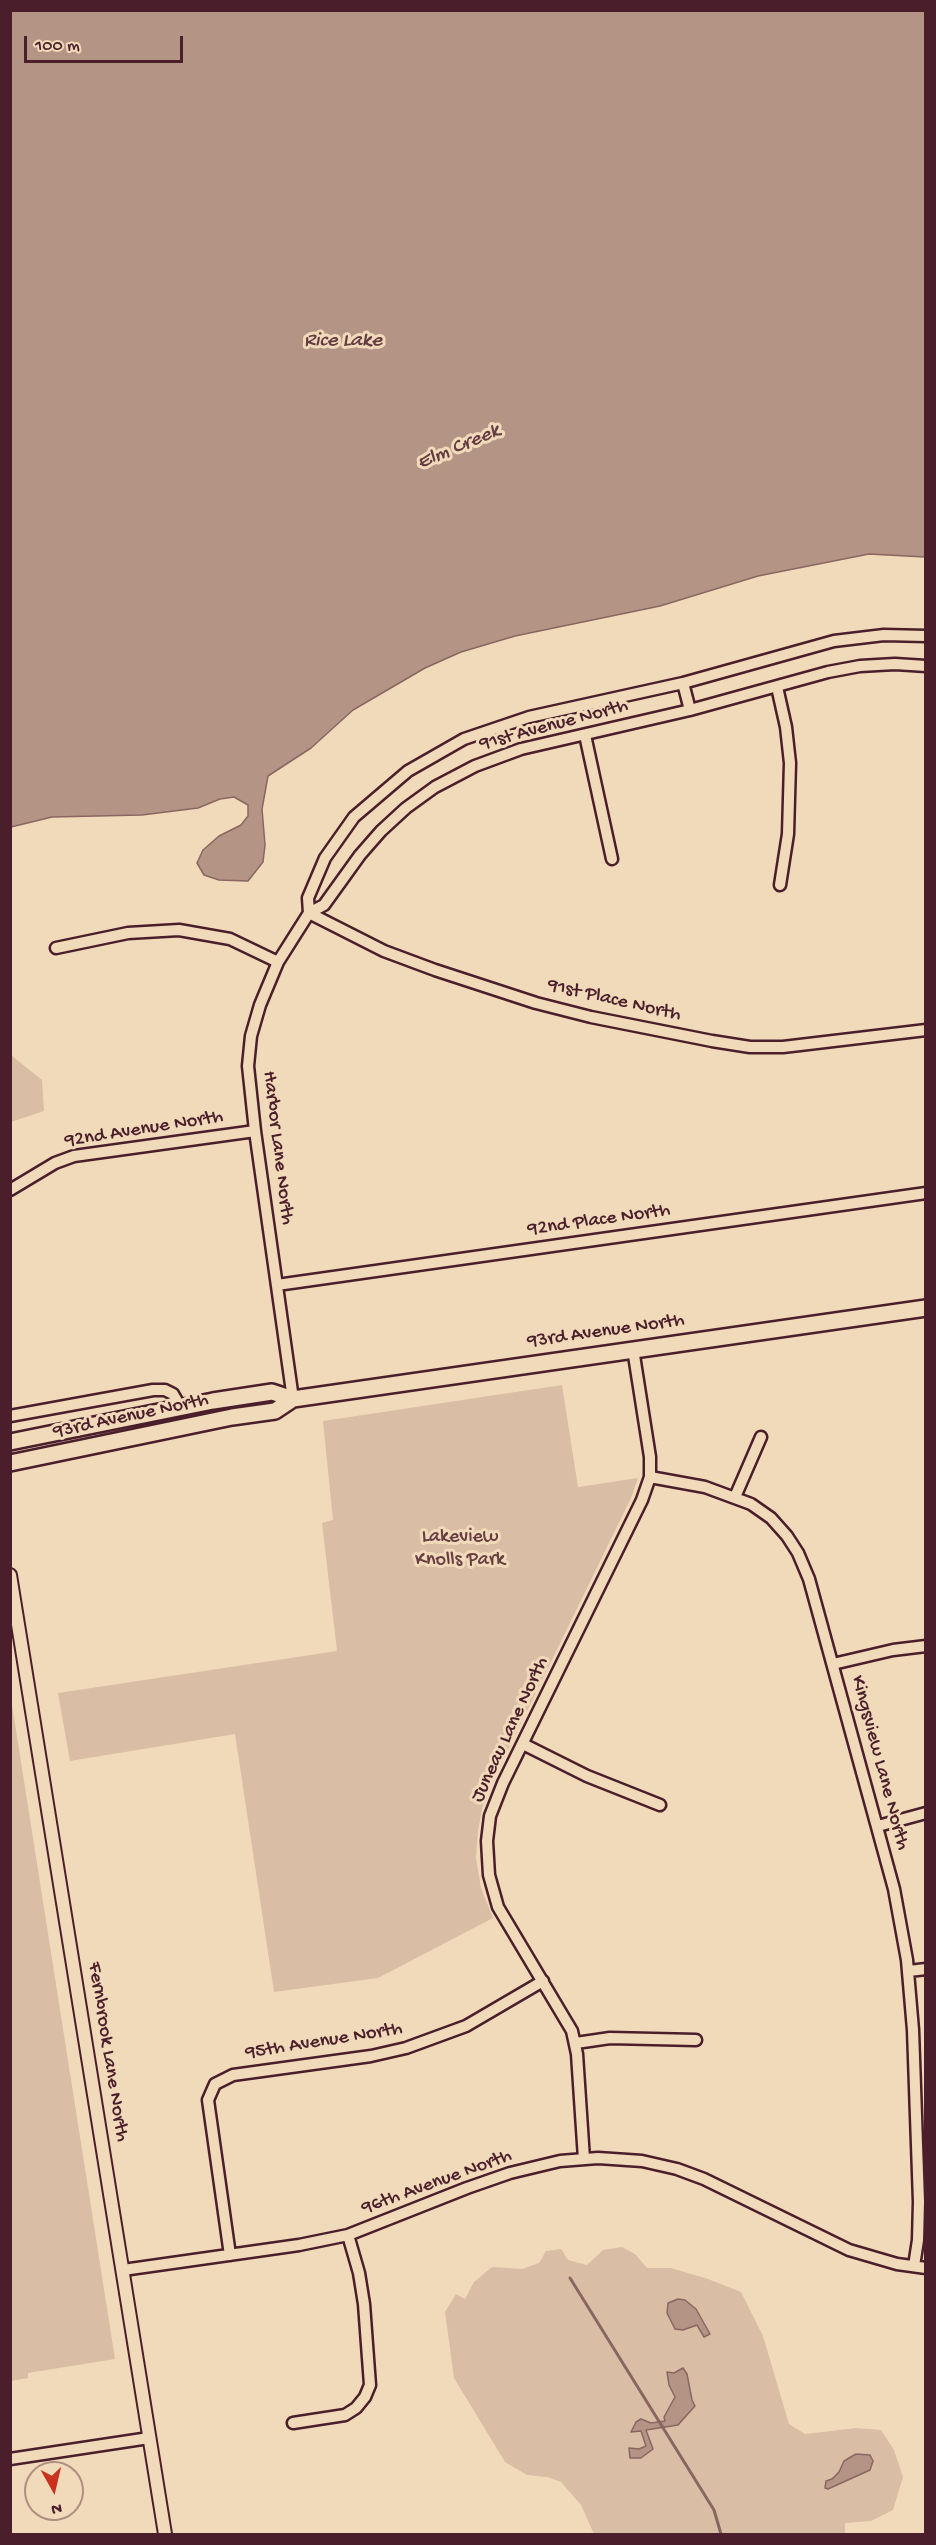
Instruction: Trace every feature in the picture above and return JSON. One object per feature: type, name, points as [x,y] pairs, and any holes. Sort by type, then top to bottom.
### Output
[{"type":"main road","name":"93rd Avenue North","points":[[10,1462],[232,1417],[275,1411],[294,1400],[926,1308]]},
{"type":"main road","name":"93rd Avenue North","points":[[10,1442],[272,1392],[294,1400]]},
{"type":"street","name":"91st Avenue North","points":[[926,636],[884,635],[834,641],[683,683],[513,722],[464,739],[426,759],[354,817],[325,858],[308,898],[309,914],[324,905],[360,855],[406,808],[435,787],[475,766],[506,754],[690,710],[828,672],[860,666],[894,664],[926,666]]},
{"type":"street","points":[[683,683],[690,710]]},
{"type":"street","points":[[777,687],[786,727],[790,762],[788,834],[780,885]]},
{"type":"street","points":[[585,735],[612,859]]},
{"type":"street","name":"Harbor Lane North","points":[[294,1400],[255,1131],[249,1078],[249,1051],[260,1005],[278,962],[309,914]]},
{"type":"street","name":"91st Place North","points":[[309,914],[384,951],[536,1003],[591,1017],[711,1041],[750,1047],[783,1047],[926,1030]]},
{"type":"street","points":[[56,948],[128,933],[179,930],[230,939],[278,962]]},
{"type":"street","name":"92nd Avenue North","points":[[10,1190],[55,1163],[74,1156],[255,1131]]},
{"type":"street","name":"92nd Place North","points":[[277,1285],[926,1193]]},
{"type":"street","name":"Juneau Lane North","points":[[584,2159],[576,2043],[567,2020],[498,1907],[492,1892],[487,1841],[494,1805],[642,1500],[650,1478],[650,1456],[633,1349]]},
{"type":"street","points":[[10,1416],[153,1390],[165,1390],[173,1394],[181,1408]]},
{"type":"street","points":[[735,1497],[761,1437]]},
{"type":"street","name":"Kingsview Lane North","points":[[650,1478],[705,1487],[735,1497],[771,1518],[798,1553],[809,1579],[878,1826],[894,1889],[909,1971],[920,2116],[920,2267]]},
{"type":"street","name":"Fernbrook Lane North","points":[[10,1575],[165,2535]]},
{"type":"street","points":[[833,1664],[861,1656],[926,1646]]},
{"type":"street","points":[[523,1744],[587,1776],[660,1805]]},
{"type":"street","points":[[878,1826],[926,1813]]},
{"type":"street","points":[[909,1971],[926,1969]]},
{"type":"street","name":"95th Avenue North","points":[[230,2255],[208,2100],[215,2084],[233,2075],[371,2056],[434,2040],[466,2026],[543,1981]]},
{"type":"street","points":[[576,2043],[621,2037],[696,2040]]},
{"type":"street","name":"96th Avenue North","points":[[123,2270],[348,2235],[510,2173],[560,2162],[619,2158],[677,2169],[704,2179],[849,2250],[881,2260],[920,2267]]},
{"type":"street","points":[[293,2423],[345,2415],[356,2408],[365,2397],[370,2385],[364,2304],[359,2273],[348,2235]]},
{"type":"street","points":[[10,2459],[149,2438]]},
{"type":"green space","points":[[11,1055],[42,1080],[44,1111],[11,1122]]},
{"type":"green space","name":"Lakeview Knolls Park","points":[[562,1385],[578,1487],[638,1478],[631,1498],[484,1799],[476,1858],[481,1888],[493,1918],[378,1978],[274,1992],[235,1734],[70,1761],[58,1693],[337,1651],[322,1523],[333,1520],[323,1421]]},
{"type":"green space","points":[[10,1692],[115,2359],[28,2373],[28,2378],[11,2381]]},
{"type":"green space","points":[[622,2247],[635,2254],[647,2268],[671,2268],[741,2292],[763,2336],[789,2424],[805,2434],[856,2428],[881,2430],[894,2450],[903,2477],[893,2510],[871,2521],[845,2523],[845,2534],[594,2534],[581,2505],[561,2482],[547,2477],[527,2475],[505,2462],[454,2378],[445,2312],[456,2294],[465,2299],[474,2282],[492,2267],[522,2269],[539,2263],[546,2251],[561,2249],[568,2260],[587,2265],[603,2250]]},
{"type":"water","name":"Rice Lake","points":[[11,10],[925,11],[925,557],[869,554],[758,576],[660,606],[515,636],[461,652],[425,668],[353,710],[311,748],[268,776],[262,809],[265,845],[263,862],[248,881],[219,880],[204,875],[197,863],[203,850],[219,836],[241,825],[248,816],[248,805],[234,797],[220,799],[198,808],[142,815],[52,817],[11,827]]},
{"type":"water","points":[[678,2299],[685,2300],[696,2309],[710,2334],[704,2337],[697,2325],[683,2330],[675,2329],[667,2313],[668,2303]]},
{"type":"water","points":[[683,2368],[687,2374],[695,2406],[678,2425],[646,2430],[653,2449],[641,2458],[630,2458],[629,2448],[639,2449],[646,2446],[641,2431],[631,2432],[636,2422],[641,2419],[651,2423],[665,2421],[664,2417],[675,2397],[669,2385],[667,2372],[674,2373]]},
{"type":"water","points":[[856,2454],[870,2455],[873,2461],[870,2470],[828,2489],[825,2488],[826,2481],[839,2472],[844,2461]]},
{"type":"waterway","points":[[570,2278],[714,2510],[721,2534]]},
{"type":"water label","name":"Elm Creek","points":[[459,448]]}]
